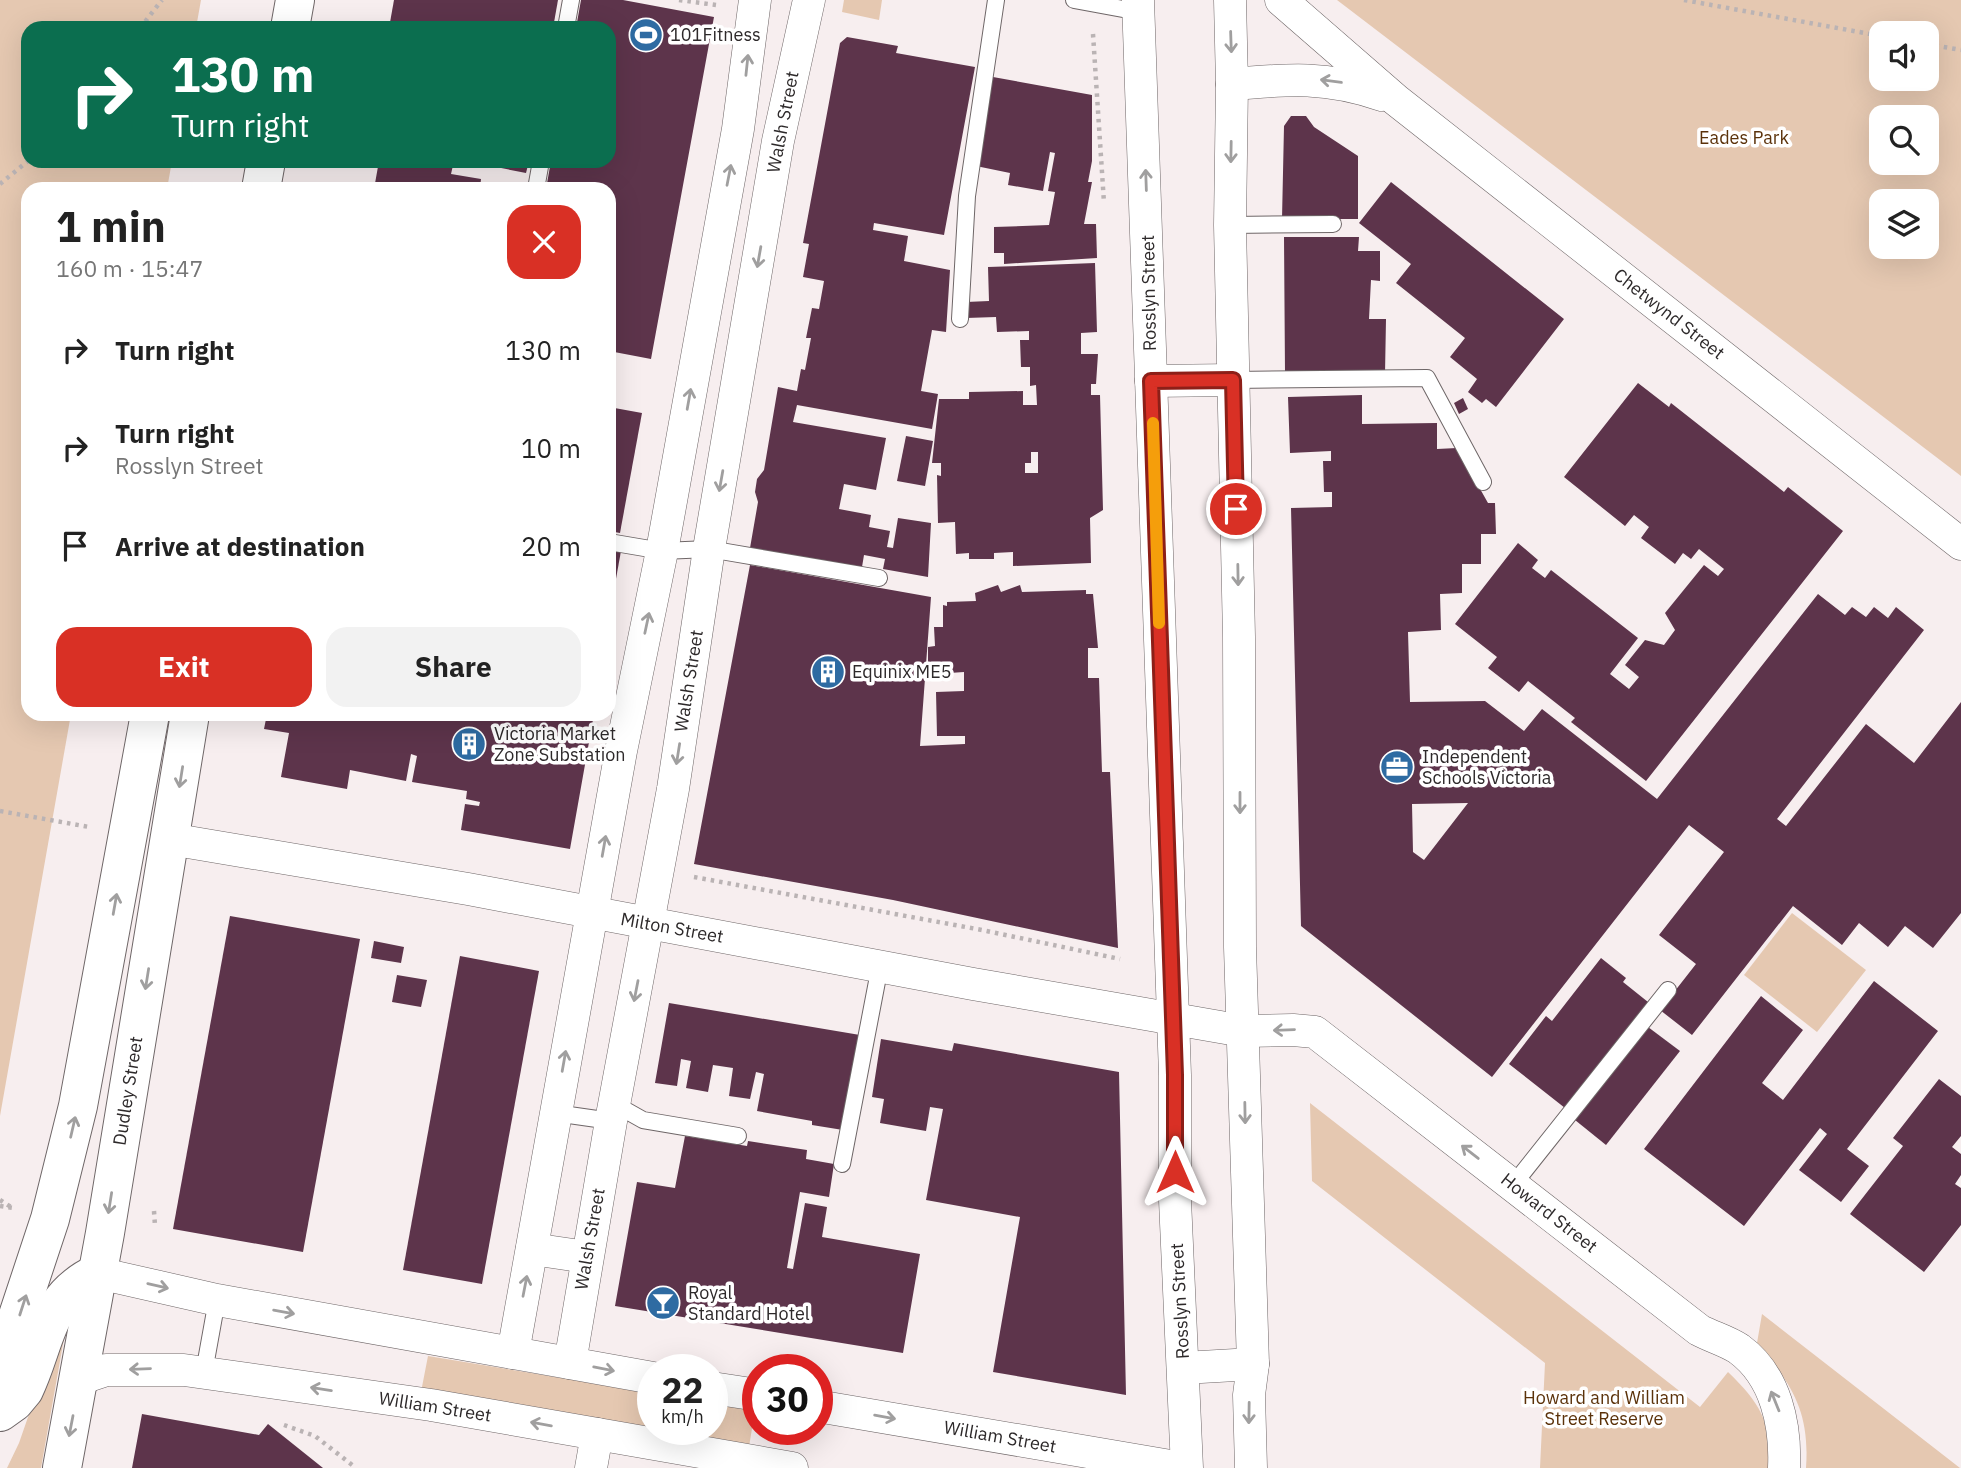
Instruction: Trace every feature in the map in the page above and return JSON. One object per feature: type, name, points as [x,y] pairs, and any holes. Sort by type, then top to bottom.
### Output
[{"type":"main road","points":[[291,21],[295,0]]},
{"type":"main road","points":[[0,1370],[57,1194],[78,1105],[149,721]]},
{"type":"main road","name":"Dudley Street","points":[[62,1468],[98,1273],[189,721]]},
{"type":"main road","points":[[0,1412],[24,1390],[56,1306],[62,1297],[98,1273]]},
{"type":"street","points":[[513,1353],[742,104],[754,0]]},
{"type":"street","name":"Walsh Street","points":[[570,1363],[611,1121],[673,789],[709,549],[783,111],[809,0]]},
{"type":"street","points":[[1230,0],[1230,225],[1243,1031],[1254,1364],[1249,1395],[1251,1468]]},
{"type":"street","name":"Chetwynd Street","points":[[1281,0],[1396,100],[1955,538]]},
{"type":"street","name":"Rosslyn Street","points":[[1139,6],[1173,1019],[1175,1200],[1183,1367],[1184,1468]]},
{"type":"street","name":"Chetwynd Street","points":[[1232,84],[1316,79],[1352,85],[1396,100]]},
{"type":"street","points":[[742,104],[783,111]]},
{"type":"street","points":[[1151,381],[1233,380]]},
{"type":"street","name":"Milton Street","points":[[170,839],[468,889],[1173,1019]]},
{"type":"street","name":"Howard Street","points":[[1173,1019],[1243,1031],[1315,1032],[1699,1330],[1738,1348],[1752,1361],[1768,1384],[1781,1417],[1784,1468]]},
{"type":"street","points":[[532,1249],[587,1258]]},
{"type":"street","points":[[98,1273],[217,1300],[637,1375]]},
{"type":"street","points":[[1183,1367],[1254,1364]]},
{"type":"street","name":"William Street","points":[[79,1383],[94,1373],[114,1369],[163,1368],[204,1372],[431,1405],[597,1434],[676,1458],[792,1468]]},
{"type":"street","name":"William Street","points":[[833,1409],[1184,1468]]},
{"type":"street","points":[[591,1468],[597,1434]]},
{"type":"lane","points":[[567,21],[571,0]]},
{"type":"lane","points":[[960,319],[967,196],[996,0]]},
{"type":"lane","points":[[1074,0],[1139,6]]},
{"type":"lane","points":[[1230,225],[1333,224]]},
{"type":"lane","points":[[1233,380],[1427,378],[1483,482]]},
{"type":"lane","points":[[616,543],[662,551],[709,549],[879,578]]},
{"type":"lane","points":[[842,1164],[880,965]]},
{"type":"lane","points":[[1513,1185],[1668,990]]},
{"type":"lane","points":[[555,1113],[611,1121],[627,1111],[643,1120],[738,1136]]},
{"type":"lane","points":[[204,1372],[217,1300]]},
{"type":"path","points":[[145,21],[162,0]]},
{"type":"path","points":[[679,0],[722,6]]},
{"type":"path","points":[[1684,0],[1869,34]]},
{"type":"path","points":[[1939,46],[1961,50]]},
{"type":"path","points":[[1096,80],[1142,79]]},
{"type":"path","points":[[0,184],[21,167]]},
{"type":"path","points":[[0,811],[128,834]]},
{"type":"path","points":[[687,876],[982,930],[1120,959]]},
{"type":"path","points":[[0,1200],[15,1209]]},
{"type":"path","points":[[154,1211],[155,1226]]},
{"type":"path","points":[[280,1423],[315,1436],[356,1468]]},
{"type":"green space","points":[[0,0],[201,0],[197,21],[21,21],[21,168],[171,168],[168,182],[21,182],[21,721],[70,721],[0,1116]]},
{"type":"green space","points":[[844,0],[882,0],[879,20],[842,12]]},
{"type":"green space","name":"Eades Park","points":[[1337,0],[1961,0],[1961,476]]},
{"type":"green space","points":[[1792,913],[1866,970],[1817,1032],[1744,975]]},
{"type":"green space","name":"Howard and William Street Reserve","points":[[1310,1103],[1700,1407],[1728,1372],[1749,1394],[1762,1415],[1768,1438],[1770,1468],[1540,1468],[1545,1363],[1312,1181]]},
{"type":"green space","points":[[1762,1314],[1960,1468],[1806,1468],[1805,1430],[1796,1400],[1780,1372],[1757,1343]]},
{"type":"green space","points":[[60,1325],[66,1327],[41,1468],[7,1468],[19,1443]]},
{"type":"green space","points":[[428,1356],[637,1390],[637,1428],[421,1392]]},
{"type":"green space","points":[[728,1406],[742,1408],[742,1445],[749,1447],[728,1443]]},
{"type":"building","points":[[394,0],[558,0],[554,21],[390,21]]},
{"type":"building","points":[[581,0],[623,0],[714,17],[651,359],[616,352],[616,182],[547,182],[550,168],[616,168],[616,21],[577,21]]},
{"type":"building","points":[[847,37],[898,46],[896,53],[975,67],[944,235],[874,223],[873,230],[908,236],[904,261],[950,270],[946,332],[932,330],[921,391],[938,394],[932,429],[797,405],[793,422],[886,438],[876,490],[844,484],[839,509],[871,515],[869,527],[890,531],[887,547],[893,548],[898,518],[931,523],[928,577],[883,569],[885,559],[864,555],[862,567],[750,548],[758,502],[755,492],[757,479],[764,470],[778,387],[797,391],[801,369],[805,370],[811,338],[806,338],[812,308],[819,309],[824,281],[803,277],[809,244],[803,243],[840,43]]},
{"type":"building","points":[[993,77],[1092,95],[1092,161],[1088,182],[1092,182],[1084,224],[1096,224],[1097,258],[1004,264],[1004,253],[994,253],[994,227],[1049,225],[1055,192],[1048,191],[1055,153],[1050,152],[1043,191],[1008,185],[1010,173],[976,166]]},
{"type":"building","points":[[1291,116],[1306,116],[1314,127],[1358,156],[1358,219],[1282,219],[1284,126]]},
{"type":"building","points":[[378,168],[452,168],[451,174],[481,179],[481,182],[375,182]]},
{"type":"building","points":[[501,168],[527,168],[526,173]]},
{"type":"building","points":[[1391,182],[1564,319],[1496,407],[1486,399],[1482,403],[1468,392],[1477,379],[1450,357],[1465,338],[1396,283],[1411,264],[1359,223]]},
{"type":"building","points":[[1284,237],[1359,237],[1358,251],[1380,251],[1380,281],[1371,280],[1369,319],[1386,319],[1385,374],[1285,373]]},
{"type":"building","points":[[1095,263],[1097,332],[1081,333],[1081,354],[1098,354],[1096,384],[1091,384],[1091,395],[1100,395],[1103,510],[1090,518],[1091,563],[1013,566],[1013,552],[994,553],[994,559],[969,559],[969,553],[956,554],[955,522],[938,523],[937,475],[941,476],[941,463],[932,463],[939,399],[969,399],[969,392],[1023,391],[1023,405],[1037,405],[1036,385],[1030,386],[1030,367],[1021,367],[1020,340],[1029,340],[1029,331],[997,332],[996,317],[966,318],[966,302],[989,301],[988,267]],"holes":[[[1031,452],[1038,452],[1038,473],[1025,473],[1025,463],[1031,463]]]},
{"type":"building","points":[[1638,383],[1669,407],[1671,403],[1784,492],[1788,487],[1843,531],[1646,781],[1571,722],[1575,718],[1528,681],[1519,692],[1488,668],[1497,657],[1455,624],[1518,543],[1538,560],[1532,568],[1545,578],[1551,570],[1638,638],[1610,674],[1629,689],[1639,677],[1625,665],[1645,640],[1664,645],[1675,630],[1665,613],[1704,565],[1718,576],[1724,569],[1699,549],[1691,559],[1683,553],[1675,564],[1641,538],[1649,527],[1634,515],[1625,526],[1564,477]]},
{"type":"building","points":[[1362,395],[1362,424],[1437,423],[1437,449],[1457,448],[1488,503],[1495,503],[1496,534],[1481,534],[1481,564],[1462,564],[1462,593],[1440,594],[1441,630],[1408,632],[1410,702],[1485,701],[1524,731],[1542,709],[1657,799],[1818,594],[1845,615],[1852,607],[1866,617],[1874,607],[1888,618],[1896,607],[1924,630],[1777,819],[1786,826],[1866,724],[1914,763],[1961,702],[1961,913],[1933,948],[1905,926],[1888,947],[1859,923],[1842,945],[1793,906],[1692,1035],[1660,1010],[1696,964],[1659,935],[1724,852],[1689,825],[1492,1077],[1301,926],[1291,508],[1332,507],[1332,492],[1324,492],[1323,461],[1331,461],[1331,451],[1290,453],[1288,397]],"holes":[[[1468,803],[1424,860],[1413,852],[1412,804]]]},
{"type":"building","points":[[1463,398],[1468,409],[1459,414],[1454,403]]},
{"type":"building","points":[[616,408],[642,413],[620,533],[616,532]]},
{"type":"building","points":[[906,436],[933,441],[925,486],[897,481]]},
{"type":"building","points":[[616,550],[621,551],[616,579]]},
{"type":"building","points":[[750,565],[931,597],[920,746],[965,744],[965,736],[937,736],[936,692],[964,691],[964,672],[935,674],[935,666],[928,667],[928,647],[935,646],[934,627],[943,627],[943,605],[947,606],[947,602],[976,601],[975,593],[998,585],[1001,592],[1020,585],[1022,592],[1086,590],[1086,594],[1093,594],[1098,648],[1088,648],[1088,678],[1099,678],[1102,772],[1110,772],[1118,948],[893,900],[694,864]]},
{"type":"building","points":[[266,721],[593,721],[570,849],[461,830],[465,804],[479,806],[480,802],[466,799],[467,791],[412,782],[417,756],[411,754],[406,781],[350,770],[347,789],[281,777],[289,733],[264,729]]},
{"type":"building","points":[[230,916],[360,939],[303,1252],[173,1229]]},
{"type":"building","points":[[374,941],[404,947],[401,963],[371,958]]},
{"type":"building","points":[[460,956],[539,971],[482,1284],[403,1270]]},
{"type":"building","points":[[1601,958],[1626,978],[1623,982],[1648,1002],[1565,1108],[1509,1064],[1546,1016],[1552,1021]]},
{"type":"building","points":[[397,975],[427,980],[421,1007],[392,1002]]},
{"type":"building","points":[[1874,981],[1938,1031],[1847,1149],[1869,1166],[1841,1202],[1799,1170],[1827,1134],[1820,1128],[1744,1226],[1644,1149],[1761,996],[1803,1030],[1762,1083],[1783,1100]]},
{"type":"building","points":[[669,1003],[860,1035],[843,1130],[812,1125],[812,1121],[757,1111],[764,1074],[756,1072],[750,1099],[729,1096],[733,1068],[713,1065],[708,1092],[686,1088],[691,1061],[681,1059],[677,1086],[655,1083]]},
{"type":"building","points":[[1648,1027],[1680,1051],[1606,1145],[1575,1120]]},
{"type":"building","points":[[881,1039],[952,1051],[954,1043],[1119,1072],[1126,1395],[993,1372],[1020,1217],[926,1200],[943,1109],[930,1107],[926,1131],[880,1123],[884,1099],[872,1097]]},
{"type":"building","points":[[1939,1079],[1961,1096],[1961,1136],[1952,1147],[1961,1154],[1961,1175],[1955,1184],[1961,1188],[1961,1225],[1924,1272],[1850,1214],[1903,1146],[1893,1138]]},
{"type":"building","points":[[685,1136],[747,1146],[748,1141],[807,1150],[806,1159],[834,1164],[829,1197],[800,1192],[787,1268],[793,1269],[805,1203],[827,1207],[822,1237],[920,1254],[903,1353],[615,1306],[637,1182],[675,1188]]},
{"type":"building","points":[[142,1414],[259,1435],[268,1424],[323,1468],[132,1468]]},
{"type":"slow traffic","points":[[1153,423],[1159,623]]},
{"type":"place","name":"101Fitness","points":[[646,35]]},
{"type":"place","name":"Equinix ME5","points":[[828,672]]},
{"type":"place","name":"Victoria Market Zone Substation","points":[[469,744]]},
{"type":"place","name":"Independent Schools Victoria","points":[[1397,767]]},
{"type":"place","name":"Royal Standard Hotel","points":[[663,1303]]},
{"type":"route","points":[[1175,1172],[1175,1075],[1151,381],[1233,380],[1236,509]]}]
